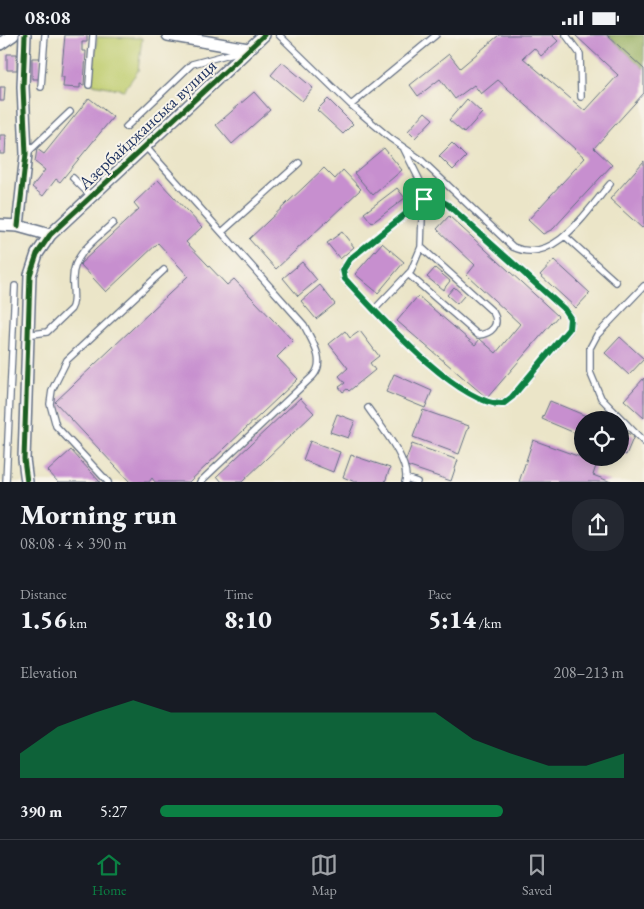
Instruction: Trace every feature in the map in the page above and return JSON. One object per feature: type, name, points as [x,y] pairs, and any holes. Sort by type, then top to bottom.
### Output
[{"type":"street","points":[[0,44],[12,35]]},
{"type":"street","points":[[18,226],[26,154],[23,87],[25,35]]},
{"type":"street","points":[[168,35],[248,49]]},
{"type":"street","name":"Азербайджанська вулиця","points":[[27,481],[24,459],[26,335],[30,275],[37,254],[50,235],[144,145],[264,35]]},
{"type":"street","points":[[0,225],[18,226],[50,235]]},
{"type":"lane","points":[[42,87],[45,35]]},
{"type":"lane","points":[[88,85],[93,35]]},
{"type":"lane","points":[[278,35],[350,105],[420,159],[513,247],[524,252],[536,251],[553,245],[565,236],[610,184]]},
{"type":"lane","points":[[350,105],[436,35]]},
{"type":"lane","points":[[566,35],[580,54],[581,97]]},
{"type":"lane","points":[[126,127],[192,64],[248,49]]},
{"type":"lane","points":[[26,154],[70,111]]},
{"type":"lane","points":[[144,145],[304,325],[317,353],[319,363],[317,372],[313,376],[200,481]]},
{"type":"lane","points":[[374,310],[408,274],[421,247],[423,187],[403,147]]},
{"type":"lane","points":[[222,232],[299,163]]},
{"type":"lane","points":[[73,178],[91,196]]},
{"type":"lane","points":[[424,199],[438,199],[447,204],[564,309],[570,318],[569,329],[512,397],[503,404],[483,402],[465,392],[401,339],[345,279],[345,265],[424,199]]},
{"type":"lane","points":[[26,335],[47,332],[71,309],[74,305],[72,279],[75,263],[80,255],[113,223]]},
{"type":"lane","points":[[565,236],[616,282]]},
{"type":"lane","points":[[408,274],[478,335],[490,332],[496,325],[497,319],[494,312],[421,247]]},
{"type":"lane","points":[[108,481],[56,426],[50,404],[52,390],[67,360],[164,271]]},
{"type":"lane","points":[[6,481],[14,285]]},
{"type":"lane","points":[[644,286],[597,335],[590,347],[590,373],[601,398],[644,442]]},
{"type":"lane","points":[[368,408],[402,458],[405,480],[417,481]]},
{"type":"green space","points":[[608,35],[644,35],[644,69]]},
{"type":"green space","points":[[97,37],[142,38],[138,71],[124,90],[92,84]]},
{"type":"building","points":[[65,35],[87,35],[87,42],[82,42],[82,51],[86,51],[84,85],[80,84],[80,88],[63,87],[64,77],[61,77]]},
{"type":"building","points":[[499,35],[552,35],[558,41],[541,56],[534,48],[523,58],[585,111],[618,75],[575,35],[607,35],[644,69],[644,93],[594,148],[612,165],[553,229],[543,234],[528,220],[585,158],[498,80],[481,94],[474,85],[455,99],[440,79],[418,96],[410,85],[449,54],[460,68]]},
{"type":"building","points":[[7,54],[17,54],[17,70],[7,70]]},
{"type":"building","points":[[32,58],[40,58],[40,79],[32,79]]},
{"type":"building","points":[[282,62],[313,88],[302,101],[271,75]]},
{"type":"building","points":[[0,87],[5,87],[4,101],[0,101]]},
{"type":"building","points":[[254,92],[270,110],[232,144],[216,125]]},
{"type":"building","points":[[89,98],[113,117],[60,182],[56,179],[43,196],[32,187],[45,170],[35,162],[37,149],[44,154]]},
{"type":"building","points":[[328,99],[353,124],[343,134],[317,110]]},
{"type":"building","points":[[467,99],[482,113],[464,133],[449,120]]},
{"type":"building","points":[[425,112],[433,119],[415,138],[408,131]]},
{"type":"building","points":[[0,135],[6,135],[5,154],[0,154]]},
{"type":"building","points":[[452,143],[466,157],[453,170],[439,156]]},
{"type":"building","points":[[384,148],[402,170],[373,195],[354,173]]},
{"type":"building","points":[[644,161],[644,226],[642,228],[610,199]]},
{"type":"building","points":[[324,168],[335,179],[343,170],[361,189],[276,269],[249,239]]},
{"type":"building","points":[[158,180],[202,227],[186,242],[227,285],[234,279],[293,341],[277,357],[298,379],[189,482],[155,482],[152,478],[149,482],[130,482],[55,402],[188,276],[158,243],[106,292],[80,264],[139,209],[134,203]]},
{"type":"building","points":[[397,188],[405,198],[372,223],[364,213]]},
{"type":"building","points":[[449,216],[558,316],[487,398],[397,321],[418,296],[475,345],[480,339],[496,353],[520,324],[467,275],[475,265],[437,229]]},
{"type":"building","points":[[342,232],[354,247],[340,259],[327,243]]},
{"type":"building","points":[[382,243],[404,262],[378,293],[355,274]]},
{"type":"building","points":[[554,260],[590,293],[576,308],[540,275]]},
{"type":"building","points":[[302,262],[317,280],[298,296],[283,278]]},
{"type":"building","points":[[435,268],[450,281],[443,290],[427,277]]},
{"type":"building","points":[[320,285],[335,304],[316,319],[301,301]]},
{"type":"building","points":[[454,287],[464,296],[457,304],[447,295]]},
{"type":"building","points":[[345,331],[350,338],[360,331],[379,356],[370,363],[375,370],[349,391],[347,389],[343,392],[339,387],[345,383],[339,376],[348,368],[329,344]]},
{"type":"building","points":[[620,337],[644,359],[629,375],[605,353]]},
{"type":"building","points":[[394,374],[432,391],[425,408],[386,392]]},
{"type":"building","points":[[644,378],[644,418],[624,400]]},
{"type":"building","points":[[300,398],[314,413],[242,482],[222,482],[217,476]]},
{"type":"building","points":[[550,401],[574,411],[574,433],[542,419]]},
{"type":"building","points":[[423,410],[469,426],[459,454],[413,437]]},
{"type":"building","points":[[337,414],[355,421],[348,438],[330,432]]},
{"type":"building","points":[[629,434],[634,436],[629,448]]},
{"type":"building","points":[[533,440],[574,455],[574,466],[596,466],[593,475],[611,482],[519,482]]},
{"type":"building","points":[[310,441],[340,452],[333,472],[303,460]]},
{"type":"building","points":[[412,444],[458,460],[451,481],[404,465]]},
{"type":"building","points":[[71,450],[100,482],[58,482],[48,471]]},
{"type":"building","points":[[351,455],[390,468],[385,482],[355,482],[343,477]]},
{"type":"cycle path","points":[[18,226],[26,154],[23,87],[25,35]]},
{"type":"cycle path","points":[[27,482],[24,459],[30,275],[37,254],[50,235],[264,35]]},
{"type":"route","points":[[424,199],[438,199],[447,204],[564,309],[570,318],[571,324],[569,329],[512,397],[503,404],[483,402],[465,392],[401,339],[345,279],[343,270],[350,259],[424,199]]}]
